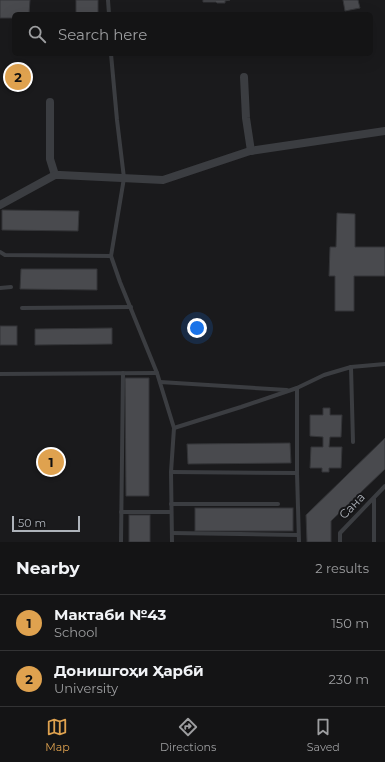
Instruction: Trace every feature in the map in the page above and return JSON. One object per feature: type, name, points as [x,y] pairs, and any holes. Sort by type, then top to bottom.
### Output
[{"type":"street","points":[[244,77],[246,118],[251,151]]},
{"type":"street","points":[[50,102],[50,159],[54,176]]},
{"type":"street","points":[[0,205],[54,176],[60,175],[163,180],[251,151],[385,131]]},
{"type":"lane","points":[[108,0],[109,12]]},
{"type":"lane","points":[[111,56],[124,178],[111,256],[157,373],[174,428],[171,472],[172,542]]},
{"type":"lane","points":[[0,252],[5,255],[111,256]]},
{"type":"lane","points":[[0,288],[11,287]]},
{"type":"lane","points":[[22,308],[131,307]]},
{"type":"lane","points":[[174,428],[297,388],[324,375],[351,367],[385,364]]},
{"type":"lane","points":[[351,367],[353,442]]},
{"type":"lane","points":[[0,374],[157,373]]},
{"type":"lane","points":[[120,542],[123,374]]},
{"type":"lane","points":[[160,382],[290,390]]},
{"type":"lane","points":[[297,388],[298,542]]},
{"type":"lane","points":[[171,472],[297,473]]},
{"type":"lane","name":"Сана","points":[[340,542],[340,533],[385,486]]},
{"type":"lane","points":[[374,499],[374,542]]},
{"type":"lane","points":[[171,504],[278,504]]},
{"type":"lane","points":[[121,512],[171,512]]},
{"type":"lane","points":[[172,533],[298,535]]},
{"type":"building","points":[[0,0],[30,0],[29,12],[12,12],[12,18],[0,18]]},
{"type":"building","points":[[76,0],[98,0],[98,12],[76,12]]},
{"type":"building","points":[[203,0],[230,0],[225,1],[225,3],[217,3],[203,2]]},
{"type":"building","points":[[343,0],[358,0],[360,8],[345,11]]},
{"type":"building","points":[[2,210],[79,211],[78,231],[2,230]]},
{"type":"building","points":[[337,213],[355,214],[355,247],[385,247],[385,276],[354,276],[354,311],[335,311],[335,276],[329,276],[330,247],[336,247]]},
{"type":"building","points":[[21,269],[97,269],[97,290],[20,289]]},
{"type":"building","points":[[0,326],[17,326],[17,345],[0,345]]},
{"type":"building","points":[[112,328],[112,344],[35,345],[35,329]]},
{"type":"building","points":[[125,378],[149,378],[149,496],[126,496]]},
{"type":"building","points":[[323,408],[330,408],[330,415],[342,415],[341,437],[330,437],[329,447],[342,447],[341,468],[329,468],[329,472],[322,472],[322,468],[310,468],[311,447],[323,447],[323,437],[310,436],[310,415],[323,415]]},
{"type":"building","points":[[385,438],[385,469],[331,521],[331,542],[307,542],[306,515]]},
{"type":"building","points":[[290,443],[291,463],[188,464],[187,444]]},
{"type":"building","points":[[195,508],[293,508],[293,531],[195,531]]},
{"type":"building","points":[[129,515],[150,515],[150,542],[129,542]]},
{"type":"place","name":"Донишгоҳи Ҳарбӣ","points":[[18,77]]},
{"type":"place","name":"Мактаби №43","points":[[51,462]]}]
